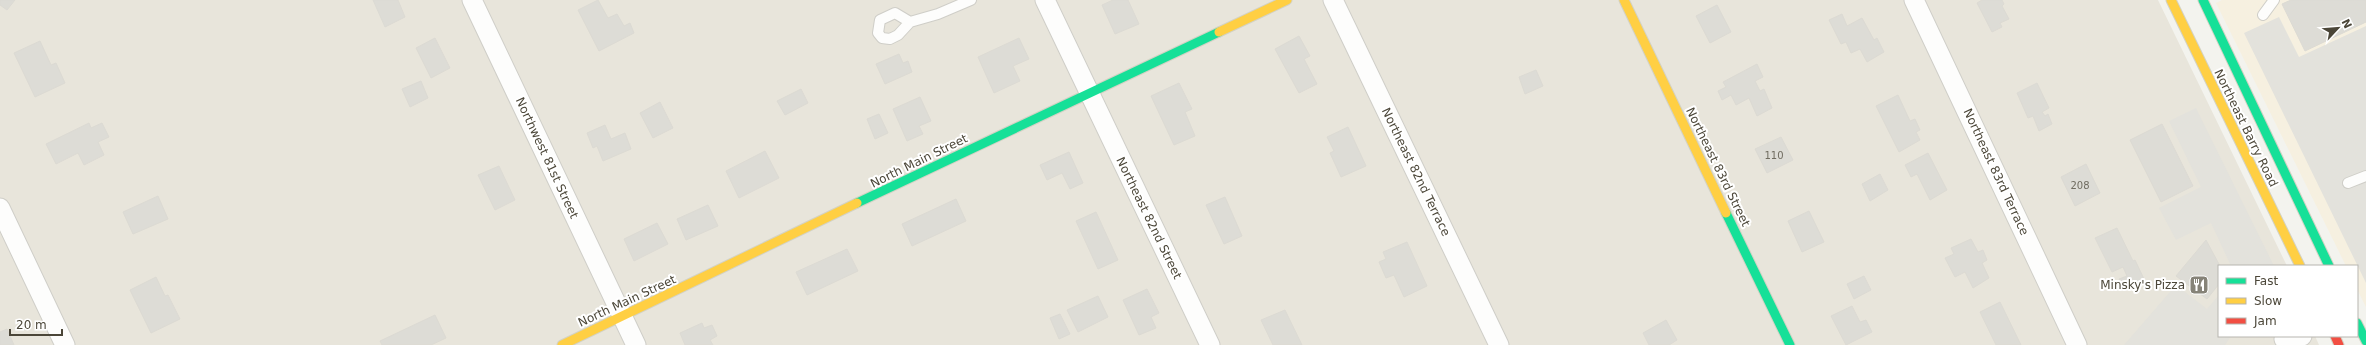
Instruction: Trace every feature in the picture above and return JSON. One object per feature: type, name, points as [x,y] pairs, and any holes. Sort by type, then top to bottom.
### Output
[{"type":"street","name":"Northwest 81st Street","points":[[472,0],[636,345]]},
{"type":"street","name":"Northeast 82nd Street","points":[[1045,0],[1210,345]]},
{"type":"street","name":"North Main Street","points":[[562,345],[1088,92],[1287,0]]},
{"type":"street","name":"Northeast 82nd Terrace","points":[[1333,0],[1499,345]]},
{"type":"street","name":"Northeast 83rd Street","points":[[1624,0],[1790,345]]},
{"type":"street","name":"Northeast 83rd Terrace","points":[[1914,0],[2078,345]]},
{"type":"street","name":"Northeast Barry Road","points":[[2203,0],[2329,265]]},
{"type":"street","name":"Northeast Barry Road","points":[[2175,2],[2300,265]]},
{"type":"street","points":[[0,208],[65,345]]},
{"type":"street","points":[[2284,340],[2298,337]]},
{"type":"lane","points":[[910,22],[938,14],[971,0]]},
{"type":"lane","points":[[2263,15],[2274,0]]},
{"type":"lane","points":[[2348,183],[2364,178]]},
{"type":"shaded area","points":[[0,0],[2158,0],[2287,265],[2218,265],[2218,337],[2315,337],[2319,345],[0,345]]},
{"type":"shaded area","points":[[2222,0],[2366,0],[2366,307],[2358,291],[2358,265],[2346,265],[2216,3]]},
{"type":"shaded area","points":[[2279,17],[2299,57],[2366,26],[2366,283],[2358,265],[2244,33]]},
{"type":"shaded area","points":[[2196,108],[2274,265],[2231,265],[2211,223],[2176,240],[2159,208],[2201,187],[2169,121]]},
{"type":"shaded area","points":[[2176,285],[2207,309],[2218,296],[2218,337],[2230,337],[2225,345],[2124,345]]},
{"type":"building","points":[[0,0],[15,0],[7,10],[0,5]]},
{"type":"building","points":[[373,0],[398,0],[405,17],[385,27]]},
{"type":"building","points":[[598,0],[608,18],[617,14],[624,26],[630,23],[634,33],[599,51],[578,10]]},
{"type":"building","points":[[1113,0],[1128,0],[1139,24],[1115,34],[1102,5]]},
{"type":"building","points":[[1982,0],[2002,0],[2004,4],[2002,6],[2009,19],[2000,23],[2002,27],[1992,32],[1977,3]]},
{"type":"building","points":[[2291,0],[2366,0],[2366,22],[2305,51],[2282,4]]},
{"type":"building","points":[[1717,5],[1731,32],[1710,43],[1696,16]]},
{"type":"building","points":[[1842,14],[1847,26],[1862,18],[1874,40],[1877,38],[1884,52],[1867,62],[1860,49],[1851,53],[1846,42],[1841,44],[1829,20]]},
{"type":"building","points":[[1299,36],[1310,56],[1304,59],[1317,84],[1299,93],[1275,49]]},
{"type":"building","points":[[435,38],[450,68],[431,78],[416,48]]},
{"type":"building","points":[[1019,38],[1029,59],[1013,66],[1020,81],[994,93],[978,57]]},
{"type":"building","points":[[40,41],[51,65],[56,63],[65,83],[35,97],[14,53]]},
{"type":"building","points":[[899,54],[903,63],[908,61],[912,72],[885,84],[876,64]]},
{"type":"building","points":[[1757,64],[1763,77],[1755,81],[1760,91],[1764,89],[1772,108],[1757,116],[1749,98],[1736,105],[1731,95],[1722,100],[1718,91],[1726,87],[1723,82]]},
{"type":"building","points":[[1536,70],[1543,86],[1525,94],[1519,77]]},
{"type":"building","points":[[421,81],[428,98],[410,107],[402,89]]},
{"type":"building","points":[[1179,83],[1192,109],[1185,112],[1195,136],[1174,145],[1151,96]]},
{"type":"building","points":[[2037,83],[2049,108],[2042,112],[2045,116],[2048,114],[2052,124],[2039,131],[2033,116],[2028,118],[2017,93]]},
{"type":"building","points":[[801,89],[808,103],[785,115],[777,101]]},
{"type":"building","points":[[1898,95],[1910,121],[1915,119],[1920,130],[1916,132],[1920,140],[1899,152],[1876,106]]},
{"type":"building","points":[[920,97],[931,121],[919,126],[923,134],[907,141],[893,109]]},
{"type":"building","points":[[660,102],[673,128],[653,138],[640,113]]},
{"type":"building","points":[[879,114],[888,133],[875,139],[867,119]]},
{"type":"building","points":[[89,123],[91,128],[102,123],[109,137],[98,142],[104,155],[84,165],[78,153],[56,164],[46,144]]},
{"type":"building","points":[[2162,124],[2193,186],[2161,202],[2130,140]]},
{"type":"building","points":[[605,125],[611,139],[625,133],[631,149],[603,161],[597,146],[593,148],[587,133]]},
{"type":"building","points":[[1348,127],[1366,166],[1341,177],[1330,153],[1334,151],[1327,137]]},
{"type":"building","points":[[1781,137],[1793,160],[1767,173],[1755,149]]},
{"type":"building","points":[[765,151],[779,178],[739,198],[726,171]]},
{"type":"building","points":[[1069,152],[1083,183],[1070,189],[1062,173],[1047,180],[1040,165]]},
{"type":"building","points":[[1928,153],[1947,190],[1930,200],[1917,174],[1911,177],[1905,165]]},
{"type":"building","points":[[2086,164],[2100,193],[2075,206],[2061,177]]},
{"type":"building","points":[[499,166],[515,200],[495,210],[478,175]]},
{"type":"building","points":[[1880,174],[1888,190],[1870,201],[1862,184]]},
{"type":"building","points":[[158,196],[168,219],[133,234],[123,212]]},
{"type":"building","points":[[1225,197],[1242,236],[1224,244],[1206,205]]},
{"type":"building","points":[[956,199],[966,221],[912,246],[902,224]]},
{"type":"building","points":[[708,205],[718,226],[686,240],[677,219]]},
{"type":"building","points":[[1809,211],[1824,242],[1802,252],[1788,221]]},
{"type":"building","points":[[1096,212],[1118,260],[1098,269],[1076,221]]},
{"type":"building","points":[[657,223],[668,244],[634,261],[624,239]]},
{"type":"building","points":[[2117,228],[2133,261],[2135,260],[2144,279],[2124,289],[2119,279],[2127,276],[2123,267],[2112,272],[2095,238]]},
{"type":"building","points":[[1971,239],[1978,252],[1983,250],[1987,260],[1982,263],[1989,278],[1973,288],[1965,272],[1955,277],[1945,258],[1954,254],[1951,248]]},
{"type":"building","points":[[2206,240],[2219,265],[2218,265],[2218,285],[2207,299],[2176,276]]},
{"type":"building","points":[[1407,242],[1427,286],[1404,297],[1394,275],[1386,278],[1379,262],[1386,259],[1383,252]]},
{"type":"building","points":[[847,249],[858,271],[807,295],[796,272]]},
{"type":"building","points":[[1864,276],[1871,290],[1854,299],[1847,284]]},
{"type":"building","points":[[156,277],[165,296],[168,295],[180,319],[151,333],[130,290]]},
{"type":"building","points":[[1147,289],[1159,313],[1151,317],[1156,328],[1139,335],[1123,300]]},
{"type":"building","points":[[1098,296],[1108,317],[1078,332],[1067,310]]},
{"type":"building","points":[[2000,302],[2021,345],[1996,345],[1980,312]]},
{"type":"building","points":[[1852,306],[1860,322],[1866,320],[1872,332],[1846,345],[1831,316]]},
{"type":"building","points":[[1285,310],[1302,345],[1273,345],[1261,320]]},
{"type":"building","points":[[1060,314],[1070,334],[1059,339],[1050,318]]},
{"type":"building","points":[[435,315],[446,338],[431,345],[382,345],[380,341]]},
{"type":"building","points":[[1666,320],[1677,340],[1669,345],[1649,345],[1643,333]]},
{"type":"building","points":[[702,323],[704,328],[712,325],[717,336],[710,340],[713,345],[685,345],[680,333]]},
{"type":"building","points":[[7,329],[14,345],[0,345],[0,332]]},
{"type":"traffic: fast","points":[[2203,0],[2329,265]]},
{"type":"traffic: fast","points":[[857,203],[1219,32]]},
{"type":"traffic: fast","points":[[1726,213],[1790,345]]},
{"type":"traffic: fast","points":[[2358,325],[2366,341]]},
{"type":"traffic: slow","points":[[1219,32],[1287,0]]},
{"type":"traffic: slow","points":[[1624,0],[1726,213]]},
{"type":"traffic: slow","points":[[2171,0],[2300,265]]},
{"type":"traffic: slow","points":[[562,345],[857,203]]},
{"type":"traffic: jam","points":[[2335,337],[2339,345]]},
{"type":"place","name":"Minsky's Pizza","points":[[2199,285]]}]
